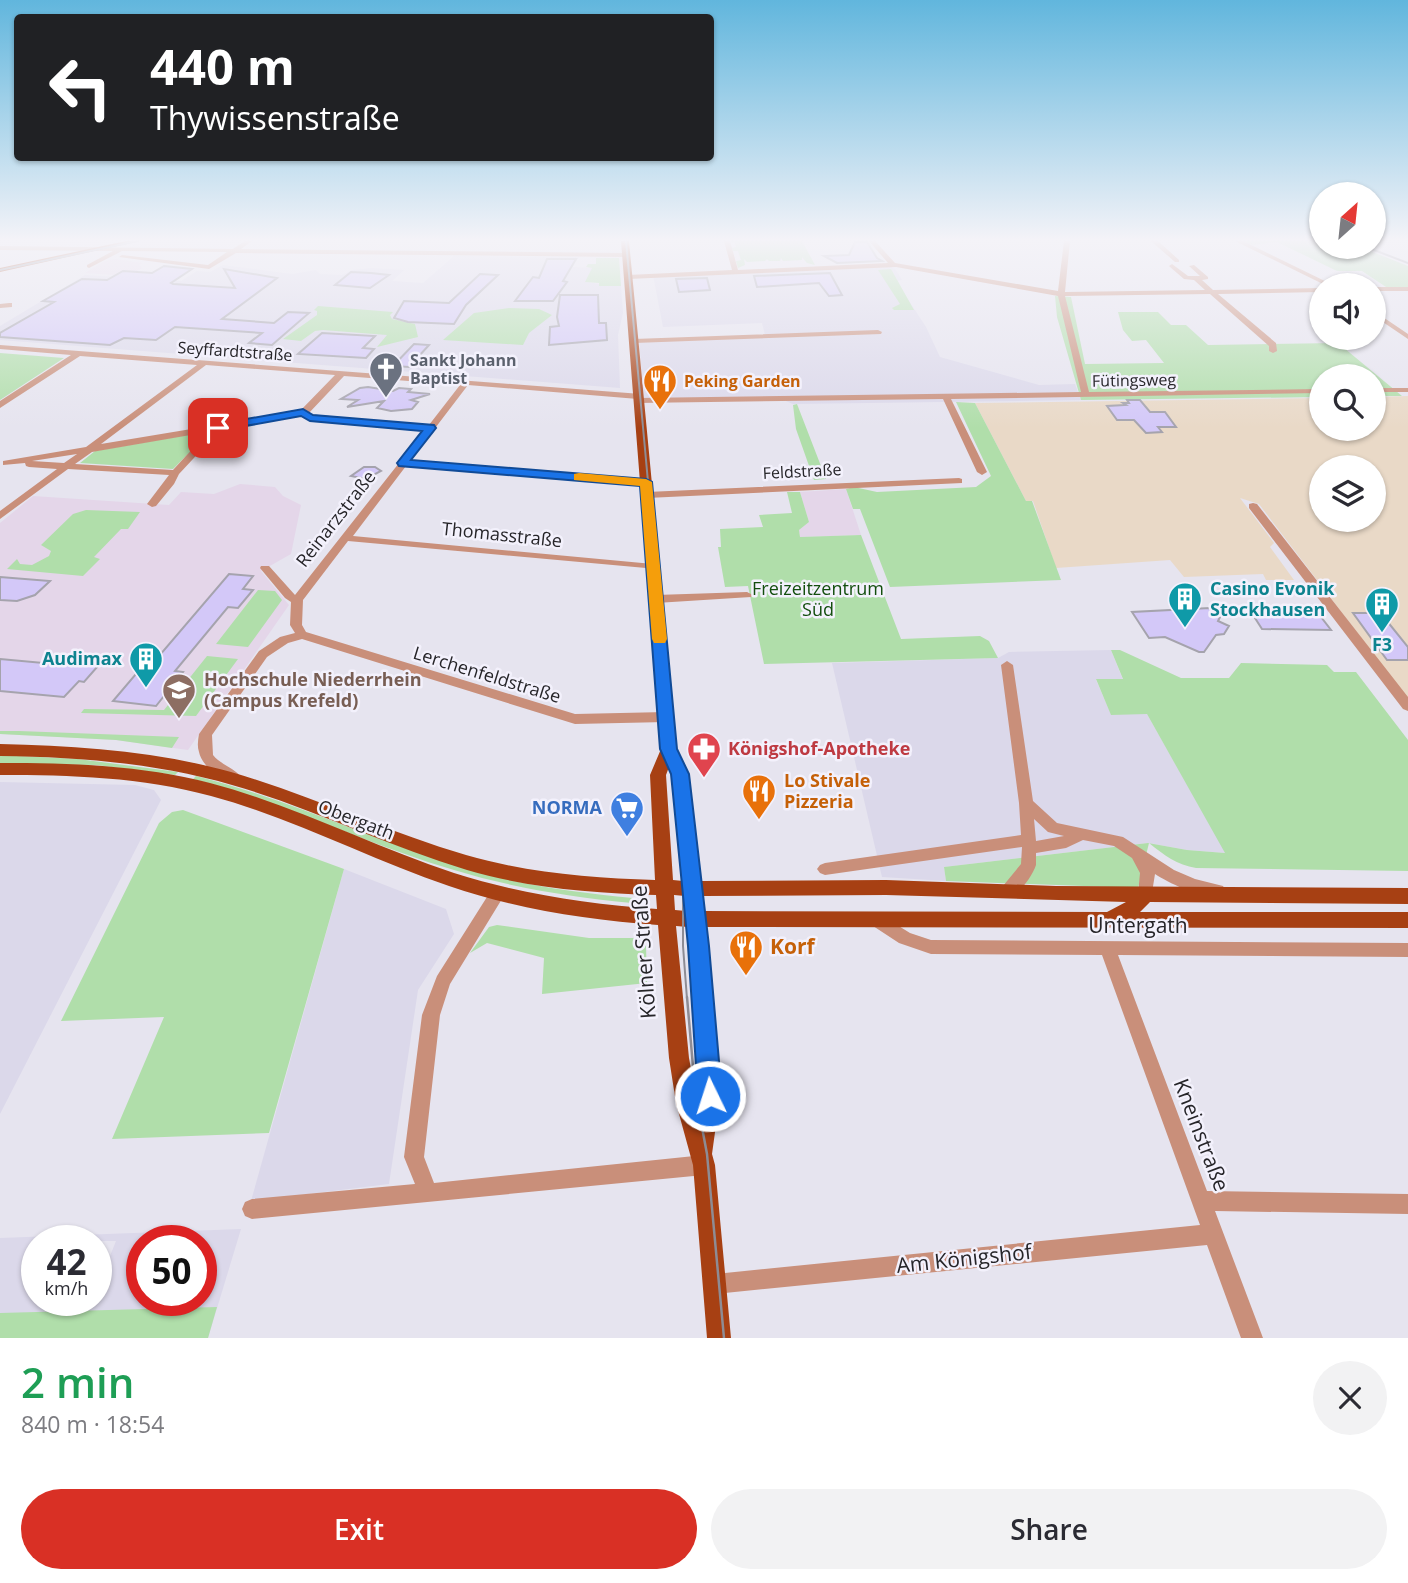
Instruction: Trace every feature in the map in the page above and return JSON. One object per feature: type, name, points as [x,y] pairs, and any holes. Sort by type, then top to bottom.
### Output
[{"type":"main road","name":"Kölner Straße","points":[[630,303],[669,749],[680,774],[696,919],[710,1096],[703,1158]]},
{"type":"main road","name":"Kölner Straße","points":[[669,749],[658,775],[667,918],[679,1058],[686,1103],[703,1158],[719,1338]]},
{"type":"main road","name":"Obergath","points":[[0,750],[125,757],[200,770],[240,781],[446,856],[500,872],[544,879],[693,887]]},
{"type":"main road","name":"Obergath","points":[[0,769],[94,770],[176,781],[246,800],[450,879],[497,894],[589,911],[696,919]]},
{"type":"main road","name":"Untergath","points":[[693,887],[1408,896]]},
{"type":"main road","points":[[1092,919],[1124,913],[1139,904],[1146,894]]},
{"type":"main road","name":"Untergath","points":[[696,919],[1408,920]]},
{"type":"street","points":[[1063,303],[1086,395]]},
{"type":"street","points":[[1225,303],[1273,345],[1273,351]]},
{"type":"street","points":[[0,306],[9,305]]},
{"type":"street","points":[[1386,321],[1408,337]]},
{"type":"street","points":[[634,341],[878,332]]},
{"type":"street","name":"Seyffardtstraße","points":[[0,347],[342,373]]},
{"type":"street","points":[[0,405],[79,353]]},
{"type":"street","points":[[0,516],[204,363]]},
{"type":"street","points":[[3,463],[303,412],[342,373],[639,399]]},
{"type":"street","name":"Reinarzstraße","points":[[297,600],[466,383]]},
{"type":"street","points":[[1386,390],[1408,390]]},
{"type":"street","name":"Fütingsweg","points":[[639,399],[1309,391]]},
{"type":"street","points":[[946,397],[982,472]]},
{"type":"street","points":[[303,412],[310,418],[430,428]]},
{"type":"street","points":[[152,504],[171,482],[175,473],[218,428]]},
{"type":"street","points":[[3,463],[175,473]]},
{"type":"street","name":"Feldstraße","points":[[403,463],[647,489],[958,481]]},
{"type":"street","points":[[1253,506],[1408,706]]},
{"type":"street","name":"Thomasstraße","points":[[346,537],[653,567]]},
{"type":"street","points":[[240,781],[206,758],[203,747],[206,734],[263,654],[284,640],[302,635],[296,625],[297,600],[289,596],[265,568]]},
{"type":"street","points":[[656,599],[747,595]]},
{"type":"street","name":"Lerchenfeldstraße","points":[[302,635],[575,719],[666,717]]},
{"type":"street","points":[[1006,892],[1022,876],[1028,864],[1026,803],[1007,665]]},
{"type":"street","name":"Untergath","points":[[1026,803],[1053,828],[1118,841],[1169,875],[1193,885],[1236,895]]},
{"type":"street","name":"Untergath","points":[[825,869],[1028,844],[1066,842],[1081,834]]},
{"type":"street","name":"Untergath","points":[[1137,854],[1148,872],[1146,894]]},
{"type":"street","points":[[428,1193],[414,1157],[430,1015],[443,981],[497,894]]},
{"type":"street","name":"Untergath","points":[[875,919],[905,938],[931,947],[1408,950]]},
{"type":"street","name":"Kneinstraße","points":[[1107,948],[1252,1338]]},
{"type":"street","points":[[252,1209],[428,1193],[703,1158]]},
{"type":"street","points":[[1202,1201],[1408,1204]]},
{"type":"street","name":"Am Königshof","points":[[715,1284],[1214,1234]]},
{"type":"shaded area","points":[[38,303],[622,303],[623,313],[618,335],[620,388],[0,340],[0,326]]},
{"type":"shaded area","points":[[658,303],[911,303],[926,327],[940,357],[1039,385],[1075,384],[1081,400],[793,404],[776,397],[644,399],[639,340],[765,335],[762,323],[663,327]]},
{"type":"shaded area","points":[[1408,396],[1408,699],[1259,504],[1240,498],[1274,543],[1270,547],[1294,580],[1266,580],[1263,574],[1184,577],[1170,560],[1056,568],[1033,501],[1026,501],[975,403],[1309,398],[1309,441],[1386,441],[1386,397]]},
{"type":"shaded area","points":[[240,484],[275,487],[283,496],[301,505],[291,554],[261,571],[289,605],[188,750],[116,740],[0,734],[0,523],[33,496],[169,505],[181,492],[214,494]]},
{"type":"shaded area","points":[[846,489],[861,535],[800,537],[799,530],[809,522],[800,492]]},
{"type":"shaded area","points":[[1111,650],[1123,680],[1096,680],[1111,714],[1147,714],[1226,853],[1148,843],[944,867],[946,881],[882,877],[832,663],[998,658],[1009,652]]},
{"type":"shaded area","points":[[0,782],[135,785],[154,790],[161,800],[0,1114]]},
{"type":"shaded area","points":[[344,869],[446,909],[454,934],[418,990],[389,1184],[251,1201]]},
{"type":"shaded area","points":[[241,1229],[217,1308],[217,1230]]},
{"type":"shaded area","points":[[126,1233],[126,1316],[215,1316],[208,1338],[0,1338],[0,1238],[21,1237],[21,1316],[112,1316],[112,1251],[116,1241],[112,1241],[112,1234]]},
{"type":"green space","points":[[910,303],[914,310],[892,308]]},
{"type":"green space","points":[[1056,303],[1072,303],[1085,364],[1164,363],[1146,340],[1132,341],[1123,330],[1118,312],[1158,312],[1171,325],[1186,325],[1208,345],[1309,343],[1309,350],[1346,350],[1363,364],[1309,364],[1309,397],[1081,400],[1057,317]]},
{"type":"green space","points":[[318,306],[393,312],[390,315],[392,319],[415,324],[418,337],[377,347],[387,335],[323,330],[315,331],[301,341],[283,339],[317,315],[314,310]]},
{"type":"green space","points":[[509,308],[539,309],[552,315],[529,333],[523,345],[443,340],[474,313]]},
{"type":"green space","points":[[0,353],[64,358],[0,400]]},
{"type":"green space","points":[[1386,383],[1402,396],[1386,396]]},
{"type":"green space","points":[[956,402],[975,403],[1026,501],[1032,501],[1061,580],[890,587],[860,509],[853,509],[846,489],[854,487],[877,492],[976,487],[991,476]]},
{"type":"green space","points":[[797,404],[826,479],[814,480],[796,429],[793,405]]},
{"type":"green space","points":[[198,433],[205,437],[173,469],[80,463],[95,451]]},
{"type":"green space","name":"Freizeitzentrum Süd","points":[[787,492],[800,492],[809,522],[799,530],[800,537],[861,535],[901,639],[980,636],[989,641],[998,658],[764,664],[748,586],[725,587],[718,547],[721,547],[720,529],[763,527],[759,515],[792,513]]},
{"type":"green space","points":[[86,510],[140,512],[128,529],[121,529],[94,557],[100,559],[83,576],[7,569],[17,559],[20,564],[32,565],[49,556],[51,551],[41,545],[73,514]]},
{"type":"green space","points":[[258,590],[275,591],[282,600],[248,647],[216,644]]},
{"type":"green space","points":[[1111,650],[1120,650],[1181,678],[1229,678],[1241,663],[1327,665],[1334,672],[1356,672],[1408,740],[1408,871],[1196,868],[1177,862],[1160,852],[1149,843],[1225,853],[1147,714],[1111,715],[1096,679],[1123,679]]},
{"type":"green space","points":[[207,656],[238,659],[196,716],[81,713],[84,709],[164,710]]},
{"type":"green space","points":[[0,731],[179,737],[172,748],[116,740],[0,734]]},
{"type":"green space","points":[[0,755],[78,759],[178,772],[175,775],[96,765],[0,764]]},
{"type":"green space","points":[[196,776],[262,795],[476,872],[542,886],[633,898],[632,903],[543,891],[454,870],[259,799],[193,779]]},
{"type":"green space","points":[[183,810],[344,869],[269,1133],[112,1139],[164,1017],[61,1021],[159,823],[172,812]]},
{"type":"green space","points":[[1149,843],[1138,888],[946,881],[944,867]]},
{"type":"green space","points":[[497,925],[589,938],[638,938],[646,946],[647,983],[542,994],[544,958],[487,943],[470,953],[489,927]]},
{"type":"green space","points":[[112,1310],[126,1310],[126,1316],[214,1316],[208,1338],[0,1338],[0,1313],[21,1312],[21,1316],[112,1316]]},
{"type":"building","points":[[51,303],[243,303],[222,319],[274,323],[288,312],[309,313],[272,345],[249,343],[262,333],[175,327],[156,340],[124,338],[110,345],[0,337],[0,333]]},
{"type":"building","points":[[403,303],[468,303],[454,324],[408,322],[394,318]]},
{"type":"building","points":[[559,303],[598,303],[599,323],[606,323],[607,340],[549,345],[550,327],[559,326]]},
{"type":"building","points":[[322,333],[375,336],[363,348],[374,349],[366,358],[298,354]]},
{"type":"building","points":[[414,344],[429,345],[409,367],[393,366]]},
{"type":"building","name":"Sankt Johann Baptist","points":[[360,388],[393,391],[399,388],[411,389],[408,392],[430,394],[411,400],[418,402],[412,409],[391,411],[377,408],[384,401],[347,407],[358,400],[341,399]]},
{"type":"building","points":[[1127,400],[1140,400],[1150,412],[1165,412],[1176,427],[1158,427],[1162,432],[1146,433],[1134,420],[1117,420],[1107,406],[1126,405],[1123,403],[1129,403]]},
{"type":"building","points":[[364,467],[375,467],[381,471],[366,479],[351,476]]},
{"type":"building","points":[[229,574],[253,576],[243,589],[253,590],[238,608],[228,607],[175,671],[183,672],[156,706],[113,701],[141,668],[148,669]]},
{"type":"building","points":[[0,577],[50,581],[35,595],[17,601],[0,600]]},
{"type":"building","points":[[1248,607],[1314,608],[1331,630],[1262,629]]},
{"type":"building","name":"Casino Evonik Stockhausen","points":[[1210,608],[1221,615],[1218,621],[1229,626],[1224,634],[1216,635],[1204,652],[1165,637],[1149,638],[1132,612]]},
{"type":"building","name":"F3","points":[[1353,613],[1377,613],[1387,621],[1408,647],[1408,660],[1387,660]]},
{"type":"building","points":[[0,659],[98,666],[84,682],[79,681],[64,697],[0,691]]},
{"type":"tram line","points":[[632,303],[683,865],[683,946],[687,999]]},
{"type":"tram line","points":[[687,997],[695,1090],[707,1154],[724,1338]]},
{"type":"slow traffic","points":[[579,477],[646,482],[660,639]]},
{"type":"place","name":"Sankt Johann Baptist","points":[[386,399]]},
{"type":"place","name":"Peking Garden","points":[[660,411]]},
{"type":"place","name":"Casino Evonik Stockhausen","points":[[1185,629]]},
{"type":"place","name":"F3","points":[[1382,634]]},
{"type":"place","name":"Audimax","points":[[146,689]]},
{"type":"place","name":"Hochschule Niederrhein (Campus Krefeld)","points":[[179,720]]},
{"type":"place","name":"Königshof-Apotheke","points":[[704,779]]},
{"type":"place","name":"Lo Stivale Pizzeria","points":[[759,821]]},
{"type":"place","name":"NORMA","points":[[627,838]]},
{"type":"place","name":"Korf","points":[[746,977]]},
{"type":"route","points":[[218,428],[303,412],[310,418],[430,428],[403,463],[646,482],[669,749],[680,774],[699,946],[710,1096]]}]
